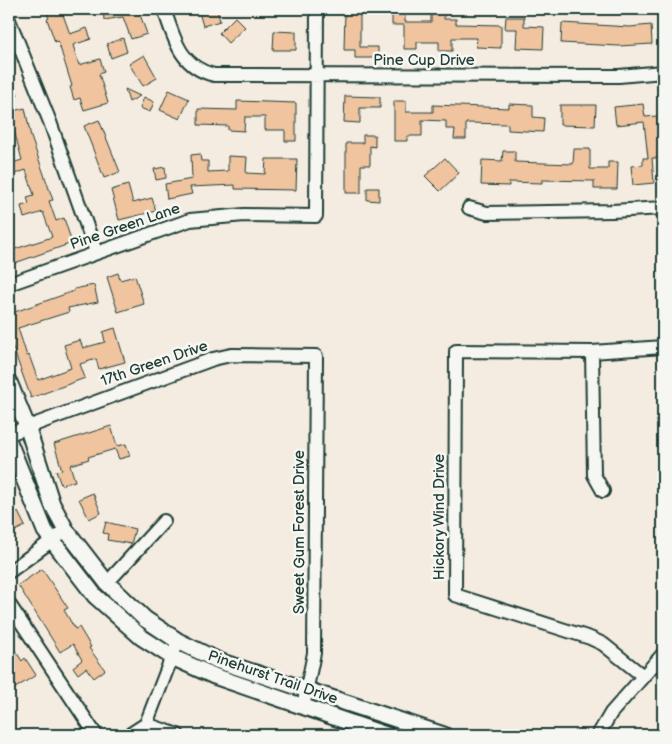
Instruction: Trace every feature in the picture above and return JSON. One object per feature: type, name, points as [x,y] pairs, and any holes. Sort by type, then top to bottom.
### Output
[{"type":"street","name":"Pine Cup Drive","points":[[164,9],[180,51],[188,63],[199,72],[214,75],[317,77],[619,76],[663,72]]},
{"type":"street","points":[[317,9],[317,77]]},
{"type":"street","points":[[9,20],[50,122],[96,252]]},
{"type":"street","name":"Pine Green Lane","points":[[9,284],[190,220],[244,215],[316,216],[317,77]]},
{"type":"street","points":[[470,208],[487,212],[612,211],[663,208]]},
{"type":"street","points":[[603,491],[594,475],[592,352],[663,347]]},
{"type":"street","name":"Hickory Wind Drive","points":[[592,352],[456,351],[455,595],[590,638],[603,644],[643,676]]},
{"type":"street","name":"17th Green Drive","points":[[9,434],[213,359],[231,355],[316,356]]},
{"type":"street","name":"Sweet Gum Forest Drive","points":[[303,707],[314,654],[316,356]]},
{"type":"street","name":"Pinehurst Trail Drive","points":[[9,382],[27,426],[52,504],[66,530],[107,583],[145,619],[178,641],[219,662],[308,689],[444,735]]},
{"type":"street","name":"Pinehurst Trail Drive","points":[[9,442],[34,509],[52,541],[95,596],[141,637],[172,657],[214,676],[386,735]]},
{"type":"street","points":[[107,583],[164,521]]},
{"type":"street","points":[[9,572],[66,530]]},
{"type":"street","points":[[9,604],[96,735]]},
{"type":"street","points":[[129,735],[146,724],[178,641]]},
{"type":"street","points":[[598,735],[611,713],[663,654]]},
{"type":"street","points":[[146,724],[178,735]]},
{"type":"building","points":[[45,9],[61,9],[70,34],[87,28],[91,39],[73,45],[79,65],[100,59],[104,72],[99,74],[108,103],[84,110],[80,98],[74,100],[70,87],[72,86],[58,41],[55,42]]},
{"type":"building","points":[[103,9],[138,9],[147,34],[131,39],[123,17],[104,20]]},
{"type":"building","points":[[198,9],[217,9],[220,21],[203,26]]},
{"type":"building","points":[[345,9],[360,9],[360,47],[378,47],[378,58],[355,58],[355,50],[344,50]]},
{"type":"building","points":[[431,12],[444,12],[444,19],[456,19],[456,24],[501,25],[501,48],[476,47],[477,38],[452,38],[452,51],[439,51],[439,42],[417,42],[417,49],[404,49],[404,25],[392,25],[392,14],[405,14],[405,22],[431,22]]},
{"type":"building","points":[[235,17],[245,27],[228,43],[219,33]]},
{"type":"building","points":[[506,17],[524,17],[524,26],[544,27],[543,49],[516,48],[517,29],[505,29]]},
{"type":"building","points":[[562,23],[630,27],[651,25],[652,44],[619,46],[561,43]]},
{"type":"building","points":[[274,31],[296,32],[296,50],[273,50]]},
{"type":"building","points":[[123,38],[127,52],[111,58],[107,44]]},
{"type":"building","points":[[144,55],[157,78],[143,86],[129,64]]},
{"type":"building","points":[[9,73],[18,95],[9,99]]},
{"type":"building","points":[[125,89],[140,96],[129,102]]},
{"type":"building","points":[[169,90],[189,99],[180,119],[160,110]]},
{"type":"building","points":[[345,96],[380,97],[380,108],[360,108],[360,123],[344,122]]},
{"type":"building","points":[[144,97],[154,102],[150,112],[140,108]]},
{"type":"building","points":[[237,101],[296,103],[296,141],[285,141],[285,130],[265,130],[265,117],[245,117],[244,131],[228,130],[228,126],[198,125],[198,109],[237,110]]},
{"type":"building","points":[[394,101],[406,101],[406,112],[433,112],[433,105],[509,108],[509,104],[533,105],[533,117],[544,118],[543,132],[508,130],[508,124],[466,123],[466,139],[454,139],[455,129],[446,129],[446,121],[422,120],[422,136],[407,136],[407,141],[394,141]]},
{"type":"building","points":[[643,104],[645,117],[657,116],[662,158],[652,158],[654,183],[633,185],[631,166],[643,165],[643,158],[648,158],[644,122],[616,125],[614,107]]},
{"type":"building","points":[[560,105],[596,105],[595,126],[560,125]]},
{"type":"building","points":[[25,108],[31,137],[53,200],[49,201],[56,221],[64,218],[72,243],[9,265],[9,251],[52,237],[43,212],[24,218],[21,206],[29,204],[27,197],[34,195],[26,170],[12,175],[9,164],[22,160],[9,112]]},
{"type":"building","points":[[99,120],[120,172],[104,178],[84,126]]},
{"type":"building","points":[[363,135],[375,135],[375,147],[370,146],[370,165],[361,165],[361,193],[346,193],[346,143],[363,143]]},
{"type":"building","points":[[574,149],[590,149],[590,169],[608,169],[608,162],[618,162],[617,189],[594,189],[594,181],[542,180],[542,183],[509,182],[509,186],[481,185],[482,160],[502,161],[503,151],[515,151],[515,162],[573,164]]},
{"type":"building","points":[[200,154],[201,161],[208,161],[208,172],[228,171],[228,156],[247,157],[246,173],[265,174],[266,159],[297,159],[296,190],[235,189],[235,185],[190,187],[192,194],[167,199],[165,184],[192,179],[191,155]]},
{"type":"building","points":[[445,158],[459,173],[440,191],[425,176]]},
{"type":"building","points":[[165,167],[166,178],[156,180],[154,169]]},
{"type":"building","points":[[128,185],[133,203],[152,198],[156,211],[119,220],[111,190]]},
{"type":"building","points":[[367,188],[379,188],[379,201],[367,200]]},
{"type":"building","points":[[118,273],[120,280],[135,276],[144,304],[118,312],[107,277]]},
{"type":"building","points":[[94,285],[98,302],[68,308],[69,312],[18,328],[27,356],[29,355],[38,380],[71,368],[64,345],[80,340],[83,348],[105,342],[103,332],[115,328],[125,362],[99,369],[96,359],[80,364],[85,378],[31,398],[9,337],[9,314],[74,291],[74,289]]},
{"type":"building","points":[[111,426],[117,446],[126,444],[130,456],[119,459],[115,449],[88,457],[89,459],[70,465],[75,481],[61,485],[56,471],[62,470],[54,444]]},
{"type":"building","points":[[93,493],[101,513],[89,519],[79,499]]},
{"type":"building","points":[[18,512],[25,526],[9,534],[9,517]]},
{"type":"building","points":[[106,522],[135,529],[131,544],[107,540],[108,534],[103,533]]},
{"type":"building","points":[[42,569],[68,608],[64,610],[75,629],[79,627],[91,647],[89,648],[105,670],[94,678],[86,668],[78,674],[73,667],[82,660],[73,644],[60,652],[18,585]]},
{"type":"building","points":[[9,641],[22,661],[25,658],[36,675],[9,692]]}]
